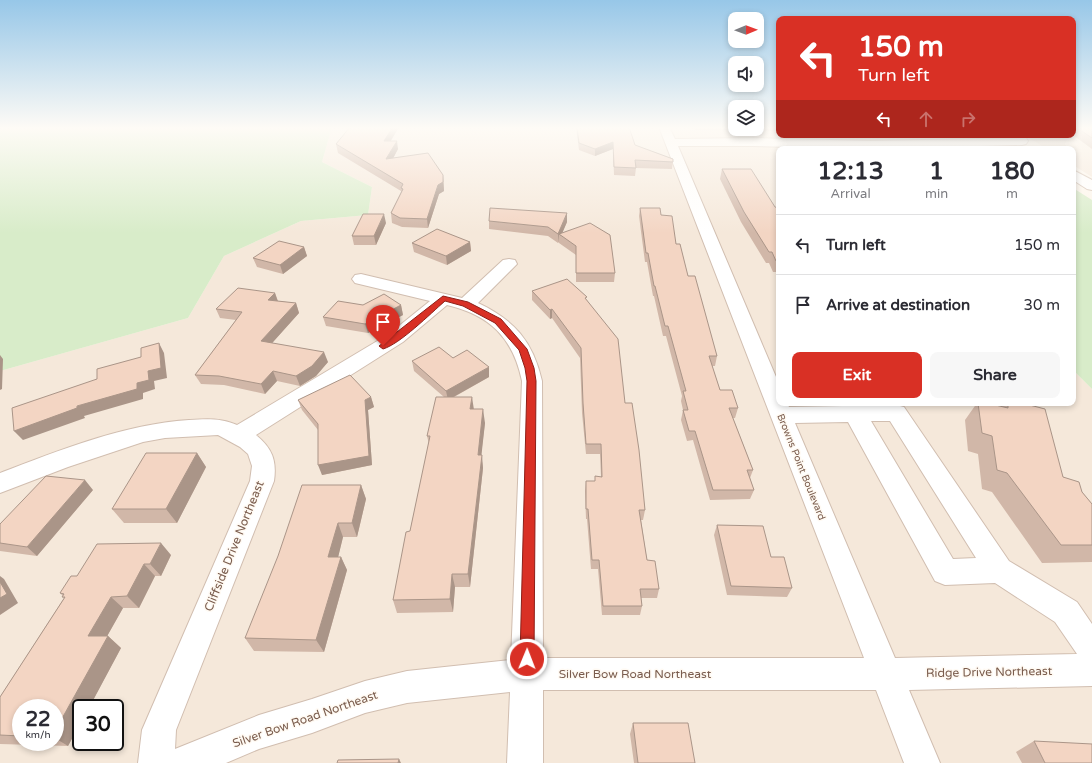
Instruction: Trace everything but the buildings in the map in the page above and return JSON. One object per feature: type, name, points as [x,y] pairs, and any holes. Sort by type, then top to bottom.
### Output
[{"type":"street","name":"Browns Point Boulevard","points":[[678,163],[776,405]]},
{"type":"street","points":[[1076,176],[1092,186]]},
{"type":"street","points":[[238,435],[396,338],[509,264]]},
{"type":"street","points":[[361,279],[454,301],[498,321],[506,328],[523,349],[530,368],[532,381],[525,763]]},
{"type":"street","name":"Browns Point Boulevard","points":[[776,406],[922,763]]},
{"type":"street","points":[[780,415],[896,413],[999,570],[1066,612],[1092,650]]},
{"type":"street","points":[[856,414],[945,572],[999,570]]},
{"type":"street","name":"Cliffside Drive Northeast","points":[[0,483],[60,460],[142,434],[164,430],[218,427],[238,435],[256,448],[261,456],[264,466],[262,481],[254,505],[159,730],[156,763]]},
{"type":"street","name":"Ridge Drive Northeast","points":[[885,674],[1092,670]]},
{"type":"street","name":"Silver Bow Road Northeast","points":[[183,763],[259,732],[312,716],[364,697],[407,687],[527,674],[885,674]]},
{"type":"shaded area","points":[[323,163],[776,163],[776,406],[1076,406],[1076,373],[1092,389],[1092,763],[0,763],[0,371],[188,318],[224,256],[301,221],[368,215],[372,187]]},
{"type":"shaded area","points":[[1076,163],[1092,163],[1092,177],[1076,167]]},
{"type":"green space","points":[[0,163],[323,163],[372,187],[368,215],[301,221],[224,256],[188,318],[0,371]]},
{"type":"green space","points":[[1076,190],[1092,200],[1092,389],[1076,373]]},
{"type":"route","points":[[383,346],[396,338],[443,299],[466,304],[498,321],[506,328],[523,349],[530,368],[532,381],[527,659]]}]
